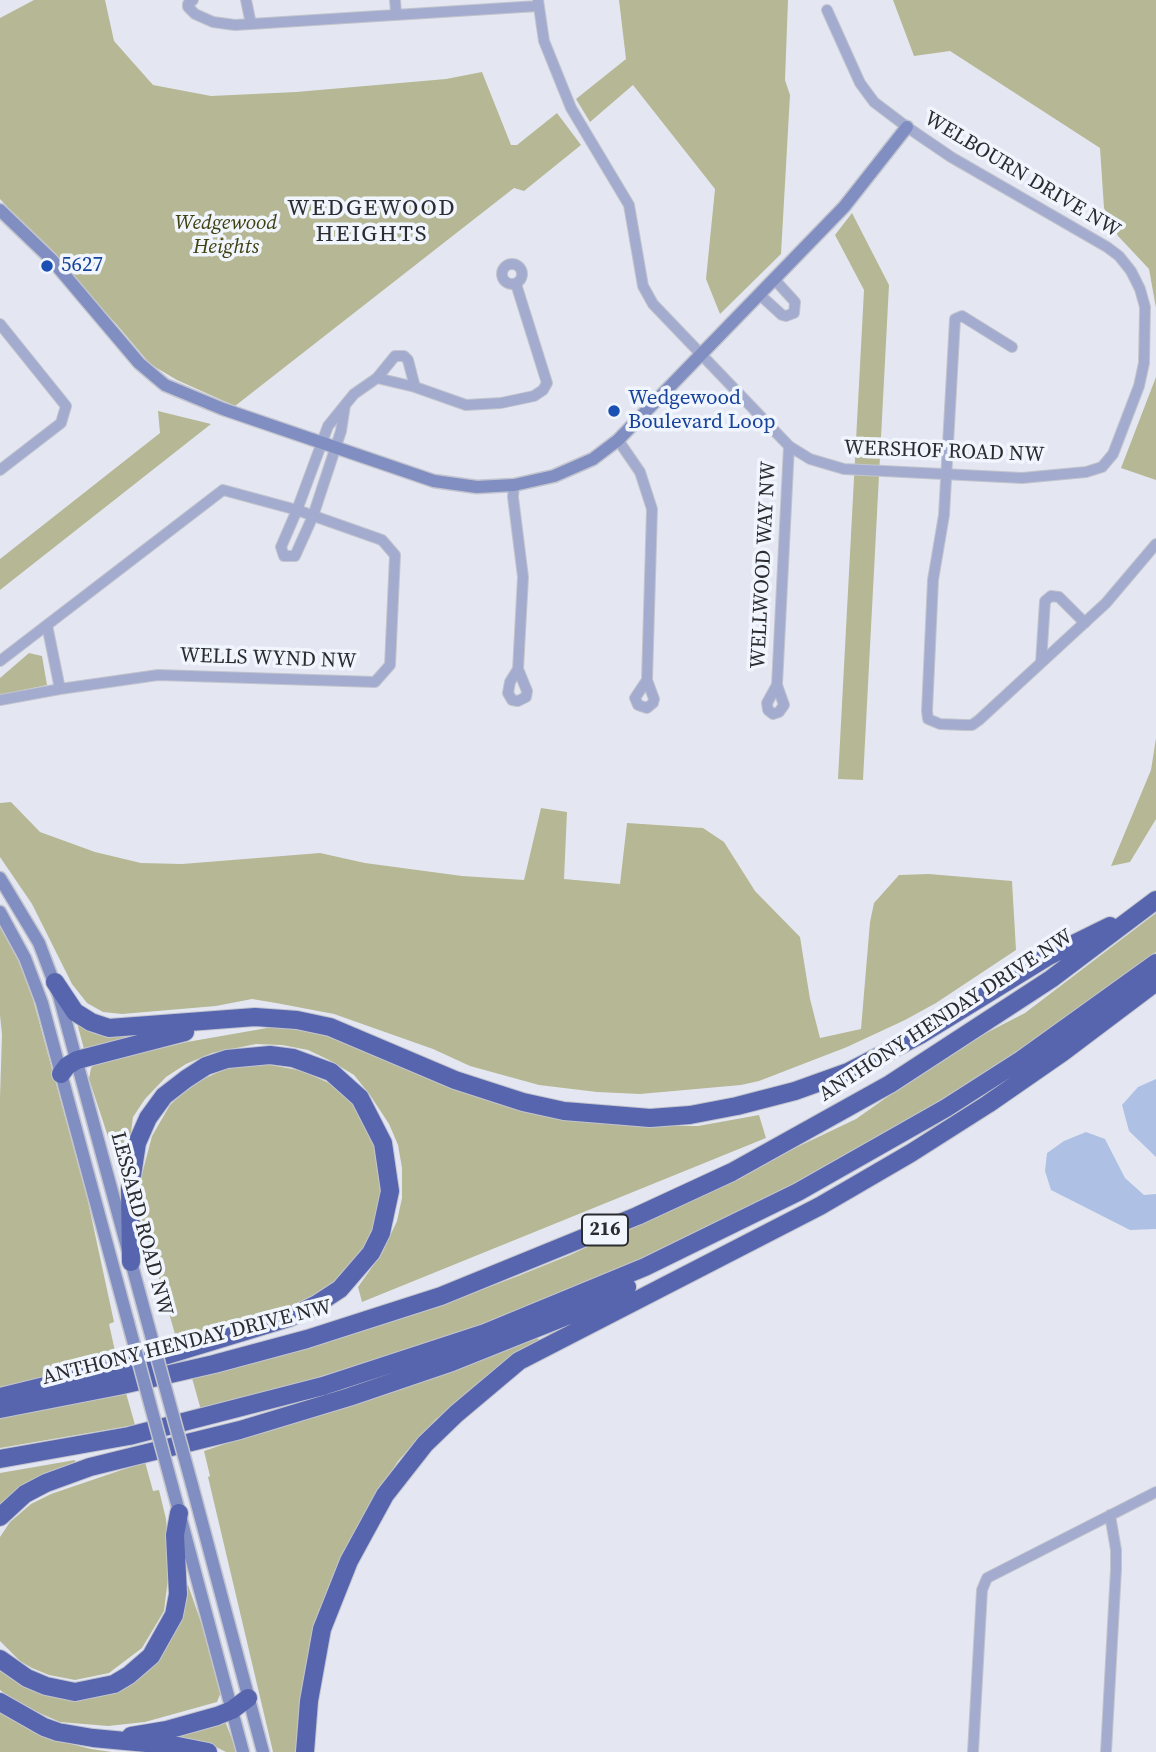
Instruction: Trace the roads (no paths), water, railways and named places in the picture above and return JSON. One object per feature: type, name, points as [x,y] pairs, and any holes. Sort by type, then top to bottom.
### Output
[{"type":"highway","points":[[55,982],[75,1012],[109,1028],[274,1017],[330,1027],[484,1090],[564,1111],[650,1118],[690,1115],[737,1106],[795,1091],[848,1072],[920,1035],[1047,957],[1152,904]]},
{"type":"highway","name":"ANTHONY HENDAY DRIVE NW","points":[[0,1409],[118,1386],[307,1339],[453,1291],[637,1216],[732,1172],[890,1084],[1051,979],[1152,904]]},
{"type":"highway","name":"216","points":[[0,1459],[141,1433],[239,1410],[336,1382],[485,1332],[561,1303],[729,1228],[874,1150],[946,1108],[1031,1053],[1156,963]]},
{"type":"highway","points":[[305,1752],[309,1701],[322,1629],[349,1561],[384,1494],[425,1444],[456,1414],[519,1361],[808,1212],[911,1153],[1063,1052],[1156,982]]},
{"type":"highway","points":[[61,1074],[77,1060],[233,1020]]},
{"type":"highway","points":[[0,1397],[139,1363],[289,1318],[340,1289],[371,1253],[381,1233],[390,1191],[383,1143],[359,1098],[331,1072],[293,1058],[270,1055],[227,1059],[206,1066],[186,1079],[164,1096],[148,1118],[137,1143],[130,1189],[131,1262]]},
{"type":"highway","points":[[0,1517],[25,1494],[46,1483],[90,1467],[240,1430],[452,1362],[572,1314],[661,1270],[729,1228]]},
{"type":"highway","points":[[0,1658],[27,1678],[46,1686],[75,1692],[114,1684],[129,1675],[151,1656],[174,1615],[178,1594],[175,1535],[179,1513]]},
{"type":"highway","points":[[93,1738],[114,1738],[167,1730],[217,1716],[232,1710],[248,1698]]},
{"type":"highway","points":[[0,1702],[44,1727],[93,1738],[178,1746],[208,1752]]},
{"type":"main road","points":[[1,211],[51,259],[125,348],[158,380],[200,400],[434,481],[477,487],[514,485],[554,476],[593,459],[618,440],[844,207],[907,127]]},
{"type":"main road","name":"LESSARD ROAD NW","points":[[0,878],[35,935],[55,982],[263,1752]]},
{"type":"main road","name":"LESSARD ROAD NW","points":[[0,912],[35,983],[243,1752]]},
{"type":"street","points":[[193,0],[188,4],[190,11],[223,24],[538,3]]},
{"type":"street","points":[[246,0],[250,24]]},
{"type":"street","points":[[395,0],[396,13]]},
{"type":"street","name":"WERSHOF ROAD NW","points":[[538,3],[544,41],[570,108],[629,205],[643,286],[653,304],[789,446],[810,459],[836,468],[1023,478],[1086,472],[1102,467]]},
{"type":"street","name":"WELBOURN DRIVE NW","points":[[827,10],[863,89],[874,102],[951,157],[1107,247],[1131,271],[1145,307],[1144,363],[1136,395],[1113,454],[1102,467]]},
{"type":"street","points":[[760,295],[782,315],[794,313],[797,306],[795,302],[775,280]]},
{"type":"street","points":[[377,378],[415,387],[466,405],[501,403],[534,396],[543,390],[547,383],[516,284]]},
{"type":"street","points":[[1012,347],[962,316],[955,319],[943,524],[933,580],[927,711],[929,719],[940,724],[972,724],[1106,603],[1156,544]]},
{"type":"street","points":[[0,324],[66,406],[61,423],[0,470]]},
{"type":"street","points":[[345,405],[341,431],[313,516],[295,556],[284,556],[281,547],[298,510],[328,426],[345,405],[354,394],[377,378],[395,356],[404,356],[410,366],[415,387]]},
{"type":"street","points":[[618,440],[640,472],[652,509],[646,680]]},
{"type":"street","name":"WELLWOOD WAY NW","points":[[777,685],[789,446]]},
{"type":"street","points":[[514,485],[513,498],[523,576],[518,669]]},
{"type":"street","name":"WELLS WYND NW","points":[[0,661],[223,489],[298,510],[382,540],[394,555],[390,665],[376,682],[158,675],[0,701]]},
{"type":"street","points":[[1041,663],[1045,601],[1051,596],[1059,597],[1085,623]]},
{"type":"street","points":[[47,625],[60,689]]},
{"type":"street","points":[[973,1752],[983,1583],[987,1577],[1156,1492]]},
{"type":"street","points":[[1107,1752],[1116,1569],[1110,1515]]},
{"type":"water","points":[[1156,1079],[1156,1157],[1129,1131],[1122,1105],[1138,1087]]},
{"type":"water","points":[[1086,1132],[1105,1139],[1125,1178],[1144,1195],[1156,1194],[1156,1229],[1130,1230],[1051,1190],[1045,1171],[1047,1153],[1064,1141]]},
{"type":"place","name":"5627","points":[[47,266]]},
{"type":"place","name":"Wedgewood Boulevard Loop","points":[[614,411]]},
{"type":"district","name":"WEDGEWOOD HEIGHTS","points":[[372,222]]},
{"type":"park label","name":"Wedgewood Heights","points":[[226,236]]}]
